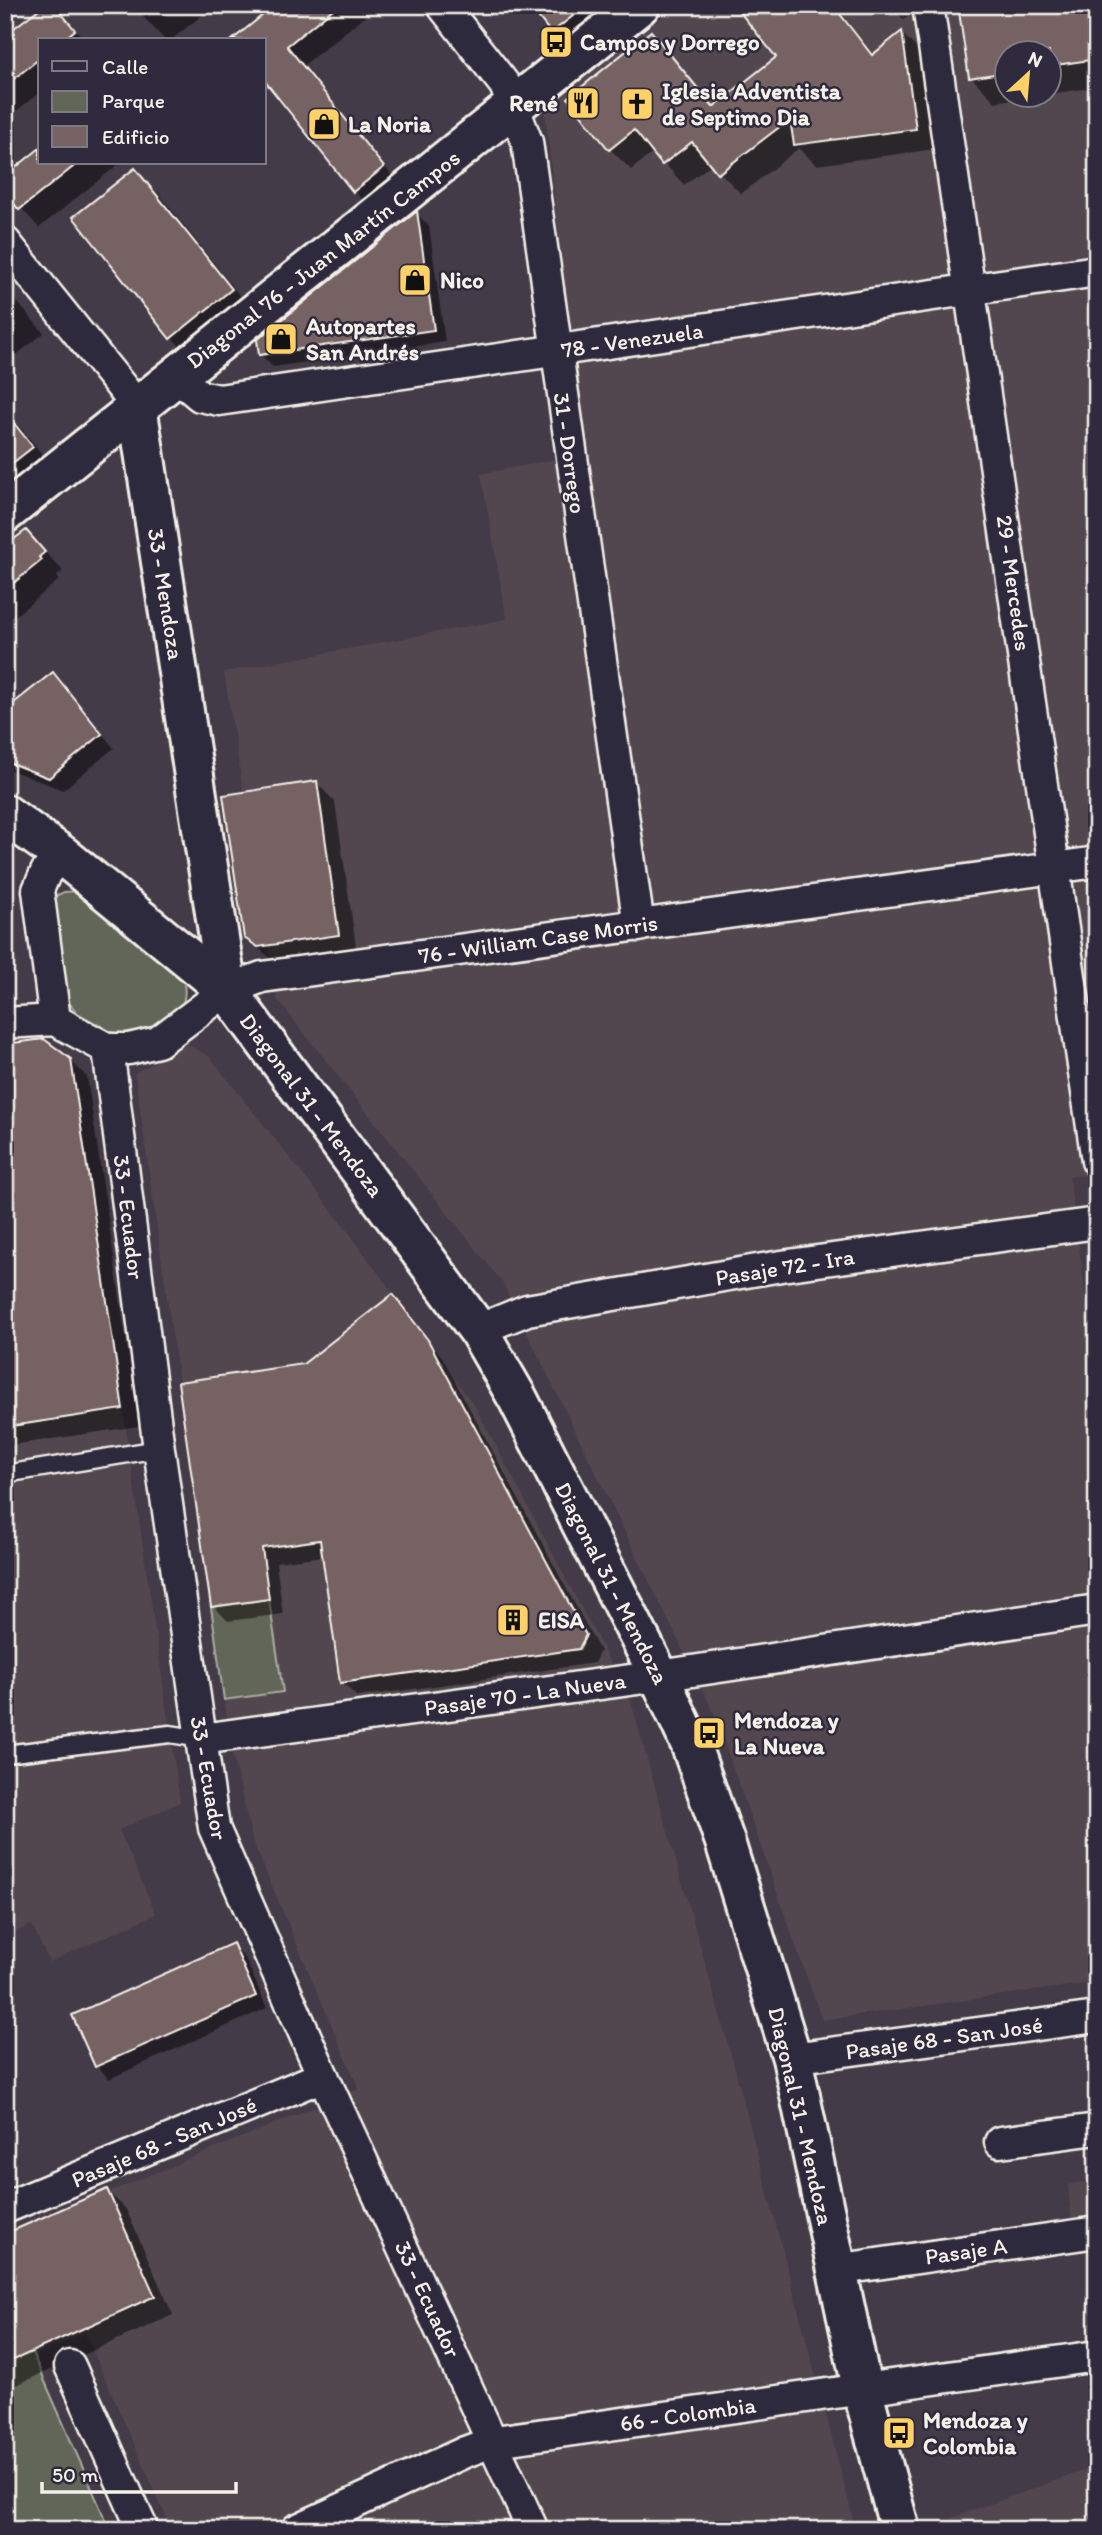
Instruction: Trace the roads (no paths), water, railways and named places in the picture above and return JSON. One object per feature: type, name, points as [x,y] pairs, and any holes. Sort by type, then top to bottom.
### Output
[{"type":"street","name":"31 - Dorrego","points":[[442,5],[505,85],[527,142],[639,926]]},
{"type":"street","name":"Diagonal 76 - Juan Martín Campos","points":[[5,513],[640,5]]},
{"type":"street","name":"29 - Mercedes","points":[[928,5],[1097,1161]]},
{"type":"street","name":"33 - Mendoza","points":[[5,242],[136,406],[227,990]]},
{"type":"street","name":"78 - Venezuela","points":[[175,375],[200,396],[219,400],[1097,271]]},
{"type":"street","name":"Diagonal 31 - Mendoza","points":[[5,814],[62,855],[227,990],[478,1330],[518,1399],[659,1676],[690,1743],[725,1842],[792,2058],[835,2270],[862,2388],[900,2530]]},
{"type":"street","points":[[55,1020],[38,891],[46,872],[62,855]]},
{"type":"street","name":"76 - William Case Morris","points":[[108,1049],[129,1049],[158,1042],[227,990],[262,977],[1097,862]]},
{"type":"street","points":[[5,1023],[55,1020],[108,1049]]},
{"type":"street","name":"33 - Ecuador","points":[[108,1049],[159,1448],[214,1828],[222,1852],[323,2076],[495,2441],[533,2530]]},
{"type":"street","name":"Pasaje 72 - Ira","points":[[478,1330],[527,1310],[755,1271],[1097,1223]]},
{"type":"street","name":"Pasaje 70 - La Nueva","points":[[202,1739],[659,1676],[1097,1610]]},
{"type":"street","name":"Pasaje 68 - San José","points":[[792,2058],[1097,2017]]},
{"type":"street","name":"Pasaje 68 - San José","points":[[5,2208],[323,2076]]},
{"type":"street","points":[[1000,2142],[1097,2129]]},
{"type":"street","name":"Pasaje A","points":[[835,2270],[1097,2232]]},
{"type":"street","name":"66 - Colombia","points":[[296,2530],[465,2452],[495,2441],[1097,2356]]},
{"type":"street","points":[[70,2366],[143,2530]]},
{"type":"lane","points":[[5,1474],[159,1448]]},
{"type":"lane","points":[[5,1754],[170,1734],[202,1739]]},
{"type":"place","name":"Campos y Dorrego","points":[[556,42]]},
{"type":"place","name":"René","points":[[583,103]]},
{"type":"place","name":"Iglesia Adventista de Septimo Dia","points":[[637,104]]},
{"type":"place","name":"La Noria","points":[[324,124]]},
{"type":"place","name":"Nico","points":[[415,280]]},
{"type":"place","name":"Autopartes San Andrés","points":[[281,339]]},
{"type":"place","name":"EISA","points":[[513,1620]]},
{"type":"place","name":"Mendoza y La Nueva","points":[[709,1733]]},
{"type":"place","name":"Mendoza y Colombia","points":[[899,2433]]}]
